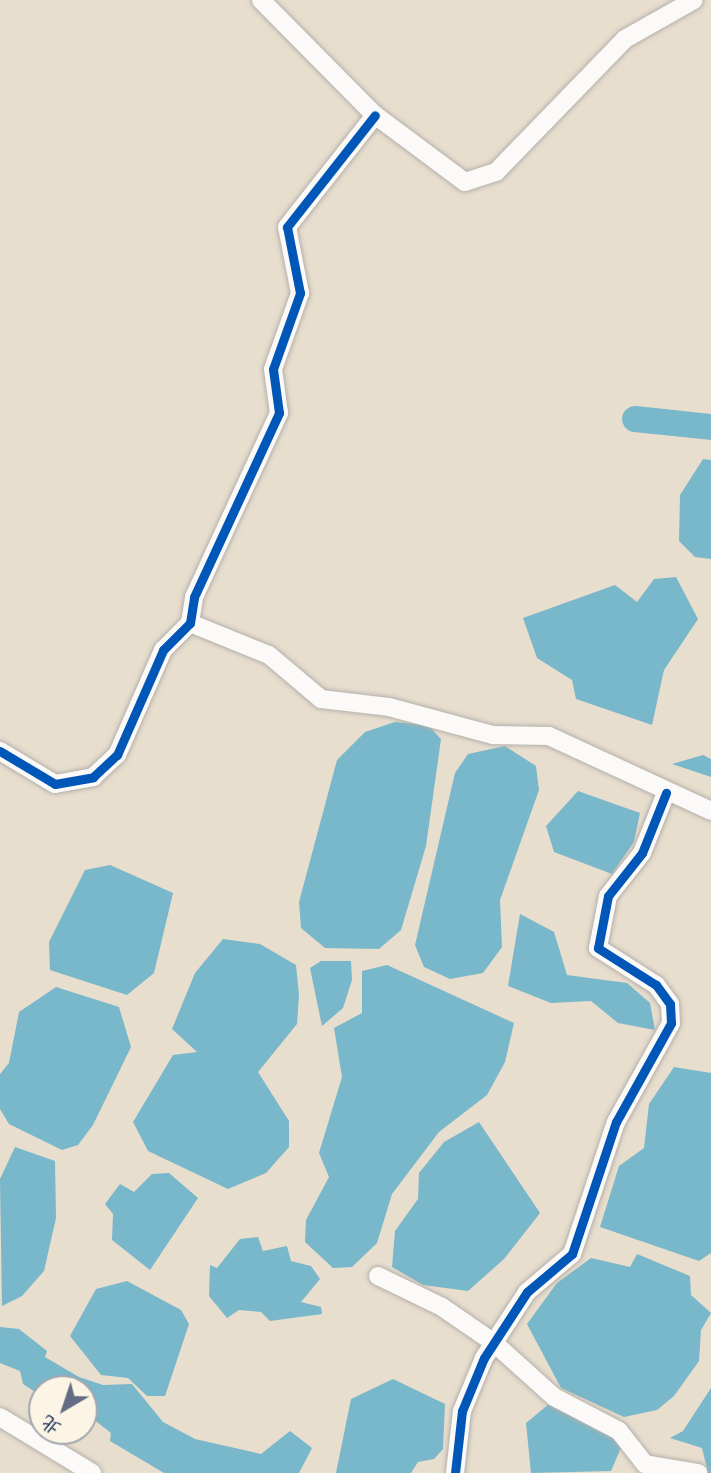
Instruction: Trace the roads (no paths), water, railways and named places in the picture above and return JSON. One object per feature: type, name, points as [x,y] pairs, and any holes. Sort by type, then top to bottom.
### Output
[{"type":"street","points":[[261,0],[376,115],[446,173],[465,182],[496,172],[608,53],[660,14],[694,0]]},
{"type":"street","points":[[0,751],[55,784],[107,769],[163,650],[190,623],[194,597],[279,413],[273,369],[300,293],[287,227],[376,115]]},
{"type":"street","points":[[190,623],[269,655],[321,699],[389,707],[493,735],[550,736],[586,748],[666,793],[711,811]]},
{"type":"street","points":[[456,1473],[462,1412],[492,1342],[527,1292],[572,1254],[616,1122],[671,1023],[670,1004],[656,985],[598,948],[608,896],[642,853],[666,793]]},
{"type":"street","points":[[379,1276],[492,1342],[554,1397],[619,1431],[645,1464],[698,1473]]},
{"type":"street","points":[[0,1418],[92,1473]]},
{"type":"water","points":[[703,459],[711,460],[711,559],[695,557],[679,541],[680,495]]},
{"type":"water","points":[[676,577],[698,619],[664,670],[652,725],[576,699],[572,680],[537,658],[523,618],[615,585],[637,602],[654,579]]},
{"type":"water","points":[[395,722],[428,725],[441,739],[426,846],[401,930],[379,949],[325,948],[301,928],[299,902],[337,760],[365,732]]},
{"type":"water","points":[[505,746],[536,766],[539,790],[500,900],[502,947],[483,973],[450,979],[424,967],[415,945],[455,773],[468,754]]},
{"type":"water","points":[[703,755],[711,759],[711,777],[672,764]]},
{"type":"water","points":[[578,791],[640,813],[634,842],[612,874],[554,852],[546,826]]},
{"type":"water","points":[[110,865],[173,893],[154,973],[127,995],[50,970],[49,942],[85,870]]},
{"type":"water","points":[[520,914],[554,932],[567,975],[627,983],[650,1003],[655,1030],[618,1023],[591,1001],[551,1003],[508,986]]},
{"type":"water","points":[[223,939],[260,944],[296,965],[299,995],[297,1024],[258,1072],[289,1121],[289,1147],[266,1173],[228,1189],[148,1151],[133,1122],[173,1055],[197,1052],[172,1029],[195,973]]},
{"type":"water","points":[[321,961],[351,961],[352,980],[343,1008],[322,1026],[310,968]]},
{"type":"water","points":[[387,965],[514,1023],[505,1062],[487,1095],[439,1132],[392,1194],[377,1243],[352,1267],[333,1268],[305,1242],[306,1220],[329,1177],[319,1153],[342,1077],[334,1028],[362,1013],[362,971]]},
{"type":"water","points":[[56,987],[119,1007],[131,1047],[93,1125],[78,1145],[62,1150],[9,1124],[0,1109],[0,1074],[9,1063],[19,1012]]},
{"type":"water","points":[[674,1067],[711,1073],[711,1253],[699,1261],[600,1227],[619,1166],[644,1148],[649,1104]]},
{"type":"water","points":[[479,1122],[540,1213],[504,1259],[468,1291],[423,1285],[392,1267],[395,1231],[418,1199],[419,1173],[444,1142]]},
{"type":"water","points":[[15,1147],[55,1161],[56,1218],[44,1271],[22,1296],[2,1306],[0,1179]]},
{"type":"water","points":[[169,1173],[198,1198],[150,1270],[112,1240],[113,1214],[105,1204],[120,1184],[134,1192],[152,1174]]},
{"type":"water","points":[[258,1237],[263,1251],[287,1246],[291,1261],[311,1266],[320,1279],[301,1302],[321,1307],[322,1314],[270,1321],[261,1312],[239,1310],[227,1318],[209,1296],[210,1265],[217,1268],[240,1239]]},
{"type":"water","points":[[637,1254],[690,1276],[691,1295],[711,1313],[701,1330],[699,1361],[674,1396],[657,1410],[624,1417],[561,1388],[527,1324],[557,1283],[591,1258],[630,1267]]},
{"type":"water","points":[[127,1281],[181,1310],[189,1324],[165,1396],[147,1396],[128,1378],[101,1375],[70,1336],[96,1289]]},
{"type":"water","points":[[0,1327],[19,1329],[47,1351],[45,1357],[76,1375],[28,1375],[28,1387],[23,1384],[20,1371],[0,1363]]},
{"type":"water","points":[[393,1379],[445,1404],[443,1449],[434,1459],[418,1462],[411,1473],[336,1473],[351,1399]]},
{"type":"water","points":[[98,1383],[132,1384],[163,1422],[195,1439],[261,1454],[290,1431],[312,1448],[299,1473],[164,1473],[110,1441],[111,1433],[98,1423]]},
{"type":"water","points":[[711,1388],[711,1473],[708,1473],[702,1448],[670,1438],[683,1431]]},
{"type":"water","points":[[549,1404],[594,1421],[623,1443],[611,1471],[531,1473],[526,1423]]},
{"type":"waterway","points":[[635,419],[711,427]]}]
